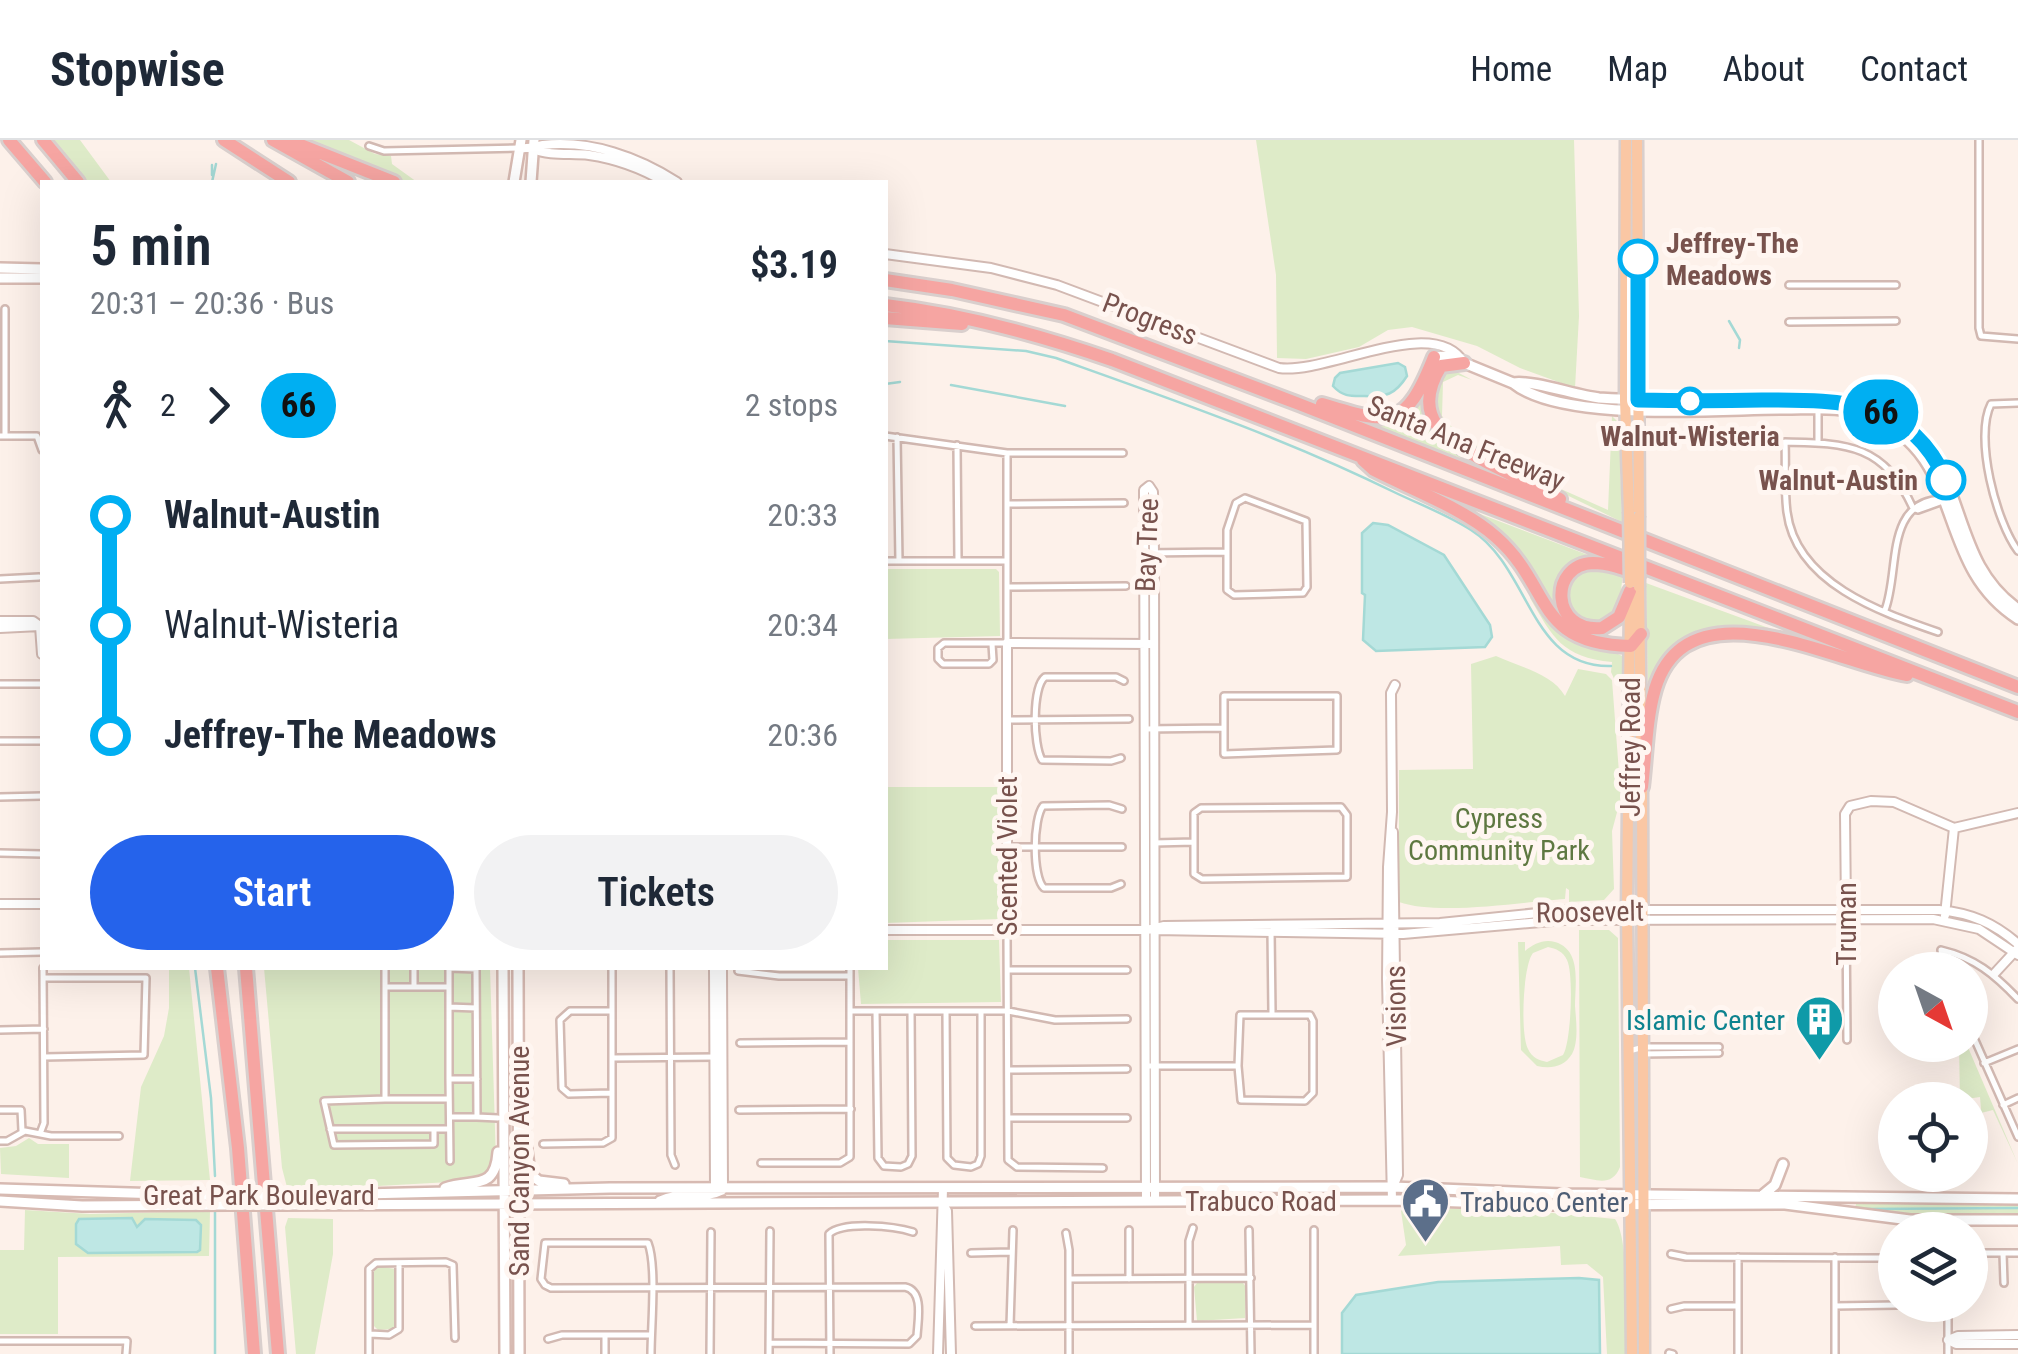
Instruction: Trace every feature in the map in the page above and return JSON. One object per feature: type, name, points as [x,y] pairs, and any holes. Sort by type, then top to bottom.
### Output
[{"type":"highway","points":[[9,140],[43,180]]},
{"type":"highway","points":[[43,140],[76,180]]},
{"type":"highway","points":[[224,140],[286,180]]},
{"type":"highway","points":[[273,140],[344,180]]},
{"type":"highway","points":[[288,140],[389,180]]},
{"type":"highway","points":[[888,272],[922,286]]},
{"type":"highway","name":"Santa Ana Freeway","points":[[888,280],[1064,315],[2018,687]]},
{"type":"highway","name":"Santa Ana Freeway","points":[[888,305],[1022,331],[1112,360],[2018,712]]},
{"type":"highway","points":[[888,318],[1022,331]]},
{"type":"highway","points":[[1299,404],[1323,404],[1369,419],[1390,416],[1416,397],[1434,357]]},
{"type":"highway","points":[[1464,363],[1440,366],[1433,382],[1430,410],[1440,432],[1457,446],[1566,501],[1586,518]]},
{"type":"highway","points":[[1357,454],[1374,470],[1494,535],[1512,553],[1548,612],[1567,631],[1588,643],[1630,646],[1641,634]]},
{"type":"highway","points":[[1633,587],[1618,619],[1595,629],[1572,620],[1564,610],[1561,596],[1570,572],[1593,563],[1718,596]]},
{"type":"highway","points":[[1642,787],[1658,682],[1674,657],[1705,636],[1744,631],[1882,671],[1934,680]]},
{"type":"highway","points":[[217,970],[238,1148],[254,1354]]},
{"type":"highway","points":[[246,970],[278,1354]]},
{"type":"main road","name":"Jeffrey Road","points":[[1626,140],[1634,514],[1627,915],[1632,1354]]},
{"type":"main road","name":"Jeffrey Road","points":[[1632,405],[1639,308],[1637,140]]},
{"type":"main road","points":[[514,180],[520,144]]},
{"type":"main road","points":[[531,180],[533,144]]},
{"type":"main road","points":[[1628,253],[1632,304],[1639,308]]},
{"type":"main road","points":[[0,268],[40,269]]},
{"type":"main road","points":[[0,278],[40,278]]},
{"type":"main road","points":[[1434,357],[1445,355],[1522,390],[1568,404],[1818,409],[1862,414],[1898,432],[1928,463],[1948,498],[1977,574],[1990,596],[2018,618]]},
{"type":"main road","points":[[1632,405],[1834,400],[1863,406],[1888,416],[1916,437],[1941,468],[1948,498]]},
{"type":"main road","points":[[1977,574],[2018,609]]},
{"type":"main road","name":"Jeffrey Road","points":[[1633,587],[1641,634],[1644,1354]]},
{"type":"main road","name":"Sand Canyon Avenue","points":[[503,970],[505,1354]]},
{"type":"main road","name":"Sand Canyon Avenue","points":[[518,970],[519,1354]]},
{"type":"main road","points":[[436,1192],[490,1178],[498,1158],[498,1080],[503,1070]]},
{"type":"main road","points":[[518,1106],[524,1120],[525,1154],[535,1179],[558,1184],[628,1183],[640,1188]]},
{"type":"main road","points":[[1762,1194],[1773,1189],[1783,1164]]},
{"type":"main road","name":"Trabuco Road","points":[[518,1190],[1393,1186],[1629,1200]]},
{"type":"main road","points":[[658,1203],[676,1195],[712,1194],[719,1188]]},
{"type":"main road","name":"Great Park Boulevard","points":[[0,1189],[228,1200],[504,1203]]},
{"type":"main road","name":"Great Park Boulevard","points":[[279,1200],[518,1190]]},
{"type":"main road","name":"Trabuco Road","points":[[1644,1200],[1762,1194],[1845,1203],[1910,1220],[2018,1220]]},
{"type":"main road","name":"Trabuco Road","points":[[504,1203],[1644,1200],[1785,1204],[2018,1199]]},
{"type":"main road","name":"Great Park Boulevard","points":[[2,1201],[82,1206],[228,1200]]},
{"type":"street","points":[[1978,140],[1981,336],[2018,339]]},
{"type":"street","points":[[369,146],[384,150],[520,144],[603,148],[628,156],[673,180]]},
{"type":"street","points":[[533,144],[543,153],[588,155],[622,162],[661,180]]},
{"type":"street","name":"Progress","points":[[888,254],[992,268],[1057,285],[1279,368],[1311,368],[1419,342],[1457,352],[1464,363]]},
{"type":"street","points":[[1789,285],[1896,285]]},
{"type":"street","points":[[5,309],[3,436],[40,438]]},
{"type":"street","points":[[1789,322],[1896,322]]},
{"type":"street","points":[[1411,346],[1434,357]]},
{"type":"street","points":[[2018,403],[1990,404],[1987,408],[1989,475],[2003,522],[2018,551]]},
{"type":"street","points":[[1818,409],[1818,442]]},
{"type":"street","points":[[888,436],[1007,453],[1123,453]]},
{"type":"street","points":[[897,437],[899,561]]},
{"type":"street","points":[[1913,508],[1902,486],[1876,458],[1853,446],[1785,442],[1787,514],[1812,566],[1843,592],[1938,632]]},
{"type":"street","points":[[957,445],[958,561]]},
{"type":"street","name":"Scented Violet","points":[[1007,453],[1008,1160],[1015,1167],[1104,1168]]},
{"type":"street","name":"Bay Tree","points":[[1149,553],[1154,492],[1149,486],[1144,490],[1149,553],[1151,1200]]},
{"type":"street","points":[[1242,498],[1303,518],[1307,526],[1306,590],[1298,595],[1230,594],[1226,587],[1225,552],[1229,520],[1242,498]]},
{"type":"street","points":[[1913,508],[1926,508],[1948,498]]},
{"type":"street","points":[[1007,504],[1124,503]]},
{"type":"street","points":[[1885,610],[1891,592],[1897,536],[1913,508]]},
{"type":"street","points":[[1149,553],[1225,552]]},
{"type":"street","points":[[888,561],[1007,561]]},
{"type":"street","points":[[0,579],[40,578]]},
{"type":"street","points":[[1007,587],[1126,586]]},
{"type":"street","points":[[0,624],[32,621],[40,626]]},
{"type":"street","points":[[992,644],[993,660],[989,664],[939,662],[938,648],[944,644],[1007,643],[1149,644]]},
{"type":"street","points":[[1121,758],[1042,760],[1037,750],[1036,720],[1041,678],[1116,677],[1124,681]]},
{"type":"street","points":[[0,684],[40,684]]},
{"type":"street","name":"Visions","points":[[1392,1200],[1398,1176],[1388,854],[1392,826],[1391,694],[1395,684]]},
{"type":"street","points":[[1224,696],[1337,696],[1336,750],[1224,754],[1224,728],[1224,696]]},
{"type":"street","points":[[1007,720],[1129,719]]},
{"type":"street","points":[[1150,729],[1224,728]]},
{"type":"street","points":[[0,741],[40,741]]},
{"type":"street","points":[[0,797],[40,796]]},
{"type":"street","name":"Truman","points":[[1847,1040],[1847,808],[1871,801],[1894,802],[1954,828]]},
{"type":"street","points":[[1121,884],[1111,888],[1044,888],[1038,882],[1036,847],[1037,815],[1043,806],[1110,805],[1122,809]]},
{"type":"street","points":[[1341,807],[1347,815],[1347,877],[1202,878],[1194,874],[1194,842],[1194,813],[1200,808],[1341,807]]},
{"type":"street","points":[[1945,915],[1954,828],[2018,813]]},
{"type":"street","points":[[1151,842],[1194,842]]},
{"type":"street","points":[[1008,847],[1122,846]]},
{"type":"street","points":[[0,854],[40,854]]},
{"type":"street","points":[[0,904],[40,904]]},
{"type":"street","name":"Roosevelt","points":[[1271,930],[1440,923],[1567,910],[1642,916],[1945,915],[1988,932],[2017,950]]},
{"type":"street","name":"Roosevelt","points":[[888,930],[1271,930],[1392,934],[1627,915]]},
{"type":"street","points":[[1271,930],[1272,1013]]},
{"type":"street","points":[[1994,974],[2017,950]]},
{"type":"street","points":[[0,953],[40,952]]},
{"type":"street","points":[[40,1132],[44,1123],[44,970]]},
{"type":"street","points":[[92,970],[92,978]]},
{"type":"street","points":[[385,970],[385,1099]]},
{"type":"street","points":[[414,970],[414,987]]},
{"type":"street","points":[[449,970],[450,1162]]},
{"type":"street","points":[[476,970],[477,1118]]},
{"type":"street","points":[[543,1144],[609,1142],[613,1134],[612,970]]},
{"type":"street","points":[[670,970],[671,1156],[675,1165]]},
{"type":"street","points":[[714,970],[719,1188]]},
{"type":"street","points":[[718,1057],[722,970]]},
{"type":"street","points":[[1008,970],[1126,970]]},
{"type":"street","points":[[1988,970],[2018,999]]},
{"type":"street","points":[[738,971],[779,976],[850,972],[851,1154],[846,1162],[761,1164]]},
{"type":"street","points":[[44,978],[146,977],[146,1054],[44,1057]]},
{"type":"street","points":[[384,987],[449,988]]},
{"type":"street","points":[[449,1007],[476,1008]]},
{"type":"street","points":[[612,1011],[570,1011],[561,1016],[561,1083],[570,1094],[613,1093]]},
{"type":"street","points":[[850,1011],[1008,1011],[1055,1020],[1127,1019]]},
{"type":"street","points":[[876,1011],[878,1158],[884,1166],[894,1167],[906,1166],[912,1156],[911,1011]]},
{"type":"street","points":[[946,1011],[947,1158],[954,1166],[964,1167],[975,1166],[981,1156],[981,1011]]},
{"type":"street","points":[[1304,1013],[1313,1021],[1312,1098],[1240,1100],[1238,1066],[1240,1015],[1304,1013]]},
{"type":"street","points":[[0,1030],[44,1030]]},
{"type":"street","points":[[740,1043],[850,1042]]},
{"type":"street","points":[[2018,1049],[1984,1064],[2018,1137]]},
{"type":"street","points":[[1629,1051],[1719,1050]]},
{"type":"street","points":[[612,1058],[718,1057]]},
{"type":"street","points":[[1150,1066],[1238,1066]]},
{"type":"street","points":[[1008,1070],[1127,1068]]},
{"type":"street","points":[[449,1079],[477,1079]]},
{"type":"street","points":[[2003,1105],[2018,1098]]},
{"type":"street","points":[[434,1129],[434,1144],[334,1146],[324,1101],[449,1100]]},
{"type":"street","points":[[740,1110],[850,1109]]},
{"type":"street","points":[[0,1110],[21,1110],[22,1132]]},
{"type":"street","points":[[449,1118],[498,1118]]},
{"type":"street","points":[[1008,1118],[1127,1118]]},
{"type":"street","points":[[330,1130],[450,1128]]},
{"type":"street","points":[[0,1141],[22,1132],[119,1136]]},
{"type":"street","points":[[938,1354],[943,1190]]},
{"type":"street","points":[[943,1204],[947,1211],[951,1354]]},
{"type":"street","points":[[830,1354],[830,1234],[833,1230],[898,1228],[912,1232]]},
{"type":"street","points":[[1189,1325],[1189,1241],[1193,1228]]},
{"type":"street","points":[[1010,1326],[1013,1230]]},
{"type":"street","points":[[1129,1230],[1130,1279]]},
{"type":"street","points":[[1249,1230],[1251,1354]]},
{"type":"street","points":[[1314,1230],[1314,1354]]},
{"type":"street","points":[[770,1231],[770,1354]]},
{"type":"street","points":[[710,1232],[710,1354]]},
{"type":"street","points":[[1066,1232],[1070,1354]]},
{"type":"street","points":[[651,1354],[650,1288],[651,1250],[644,1242],[545,1244],[543,1284],[551,1288],[650,1288],[711,1287],[830,1287],[904,1286],[916,1292],[918,1334],[912,1342],[769,1343]]},
{"type":"street","points":[[971,1253],[1010,1252]]},
{"type":"street","points":[[1988,1253],[2018,1253]]},
{"type":"street","points":[[2004,1253],[2004,1283]]},
{"type":"street","points":[[1671,1254],[1878,1258]]},
{"type":"street","points":[[1738,1257],[1738,1354]]},
{"type":"street","points":[[1835,1257],[1835,1354]]},
{"type":"street","points":[[370,1334],[389,1334],[399,1329],[399,1263]]},
{"type":"street","points":[[370,1354],[371,1264],[452,1265],[455,1338]]},
{"type":"street","points":[[1069,1279],[1250,1278]]},
{"type":"street","points":[[1835,1306],[1878,1305]]},
{"type":"street","points":[[1671,1309],[1738,1306]]},
{"type":"street","points":[[1948,1322],[1948,1354]]},
{"type":"street","points":[[975,1326],[1314,1324]]},
{"type":"street","points":[[548,1339],[562,1335],[651,1334]]},
{"type":"street","points":[[605,1335],[605,1354]]},
{"type":"street","points":[[2000,1345],[2018,1335]]},
{"type":"street","points":[[1948,1340],[1958,1336],[2000,1345],[2018,1344]]},
{"type":"street","points":[[0,1341],[127,1341],[126,1354]]},
{"type":"street","points":[[66,1341],[66,1354]]},
{"type":"green space","points":[[54,140],[80,140],[110,180],[85,180]]},
{"type":"green space","points":[[296,140],[349,140],[375,154],[391,156],[392,164],[414,180],[399,180],[339,161]]},
{"type":"green space","points":[[1256,140],[1574,140],[1579,316],[1575,388],[1520,368],[1477,346],[1412,327],[1388,330],[1359,347],[1306,359],[1277,358],[1276,275]]},
{"type":"green space","points":[[1448,368],[1462,371],[1457,372],[1472,380],[1458,375],[1443,382],[1442,416],[1461,437],[1608,510],[1612,416],[1619,423],[1622,522],[1458,442],[1436,418],[1434,388]]},
{"type":"green space","points":[[1418,401],[1426,405],[1428,416],[1489,469],[1378,427]]},
{"type":"green space","points":[[1480,514],[1596,558],[1567,568],[1564,619],[1477,519]]},
{"type":"green space","points":[[1597,568],[1623,573],[1617,607],[1607,620],[1599,622],[1574,617],[1568,598],[1569,584],[1578,574]]},
{"type":"green space","points":[[888,569],[996,569],[1000,636],[888,639]]},
{"type":"green space","points":[[1646,583],[1774,630],[1772,634],[1728,628],[1712,632],[1687,649],[1648,695]]},
{"type":"green space","points":[[1531,593],[1566,637],[1624,657],[1621,682],[1616,683],[1611,672],[1612,662],[1581,656],[1561,643],[1538,612]]},
{"type":"green space","name":"Cypress Community Park","points":[[1496,656],[1544,676],[1565,696],[1578,669],[1606,674],[1612,680],[1620,801],[1612,831],[1614,889],[1604,900],[1569,902],[1566,888],[1565,899],[1504,905],[1435,908],[1399,902],[1399,770],[1473,769],[1471,664]]},
{"type":"green space","points":[[888,787],[1000,787],[1000,919],[888,923]]},
{"type":"green space","points":[[1579,930],[1609,930],[1618,938],[1620,1167],[1613,1177],[1603,1181],[1580,1177]]},
{"type":"green space","points":[[888,940],[999,940],[1001,1002],[861,1004],[858,970],[888,970]]},
{"type":"green space","points":[[1518,942],[1525,942],[1525,951],[1539,943],[1555,942],[1570,952],[1575,969],[1574,1049],[1565,1062],[1547,1067],[1537,1066],[1521,1050]],"holes":[[[1548,947],[1561,952],[1567,960],[1571,1008],[1563,1055],[1547,1062],[1534,1057],[1528,1049],[1524,1000],[1533,953]]]},
{"type":"green space","points":[[169,970],[189,970],[210,1180],[130,1181],[141,1087],[164,1036]]},
{"type":"green space","points":[[264,970],[490,970],[496,1161],[491,1174],[468,1181],[288,1191],[282,1168]]},
{"type":"green space","points":[[1959,1062],[1974,1062],[1983,1082],[1960,1082]]},
{"type":"green space","points":[[1988,1094],[2018,1164],[1993,1110],[1988,1111]]},
{"type":"green space","points":[[29,1138],[38,1144],[69,1144],[69,1178],[1,1174],[0,1148],[16,1146]]},
{"type":"green space","points":[[1857,1201],[2018,1201],[2018,1216],[1988,1216],[1988,1212],[1854,1211]]},
{"type":"green space","points":[[1512,1209],[1615,1219],[1625,1263],[1626,1354],[1607,1354],[1603,1277],[1587,1264],[1561,1265],[1560,1246],[1398,1256],[1406,1245],[1401,1211]]},
{"type":"green space","points":[[25,1210],[90,1214],[210,1211],[209,1256],[58,1257],[58,1334],[0,1334],[0,1250],[24,1250]]},
{"type":"green space","points":[[288,1218],[333,1219],[333,1254],[315,1354],[296,1354],[285,1227]]},
{"type":"green space","points":[[378,1266],[395,1269],[396,1325],[392,1329],[378,1330],[374,1326],[374,1270]]},
{"type":"green space","points":[[1197,1283],[1243,1283],[1245,1318],[1197,1321]]},
{"type":"water","points":[[1398,363],[1405,367],[1407,376],[1389,393],[1351,396],[1333,386],[1340,373]]},
{"type":"water","points":[[1373,523],[1388,525],[1444,555],[1490,625],[1492,637],[1485,647],[1376,651],[1363,640],[1362,533]]},
{"type":"water","points":[[132,1218],[137,1227],[145,1219],[196,1220],[201,1225],[200,1250],[88,1253],[76,1244],[79,1219]]},
{"type":"water","points":[[1599,1280],[1600,1354],[1342,1354],[1342,1313],[1356,1295],[1438,1282]]},
{"type":"waterway","points":[[212,180],[216,164]]},
{"type":"waterway","points":[[212,165],[212,175]]},
{"type":"waterway","points":[[1729,321],[1740,340],[1739,348]]},
{"type":"waterway","points":[[888,341],[1026,351],[1056,358],[1355,473],[1471,530],[1507,568],[1546,634],[1563,651],[1584,662],[1611,666]]},
{"type":"waterway","points":[[888,384],[900,382]]},
{"type":"waterway","points":[[951,385],[1065,406]]},
{"type":"waterway","points":[[195,970],[211,1098],[215,1176]]},
{"type":"waterway","points":[[1865,1209],[2018,1208]]},
{"type":"waterway","points":[[215,1212],[215,1354]]},
{"type":"bus line","name":"66","points":[[1638,259],[1638,400],[1824,400],[1858,404],[1888,416],[1913,433],[1946,480]]},
{"type":"place","name":"Jeffrey-The Meadows","points":[[1638,259]]},
{"type":"place","name":"Walnut-Wisteria","points":[[1690,401]]},
{"type":"place","name":"Walnut-Austin","points":[[1946,480]]},
{"type":"place","name":"Islamic Center","points":[[1820,1062]]},
{"type":"place","name":"Trabuco Center","points":[[1425,1244]]}]
